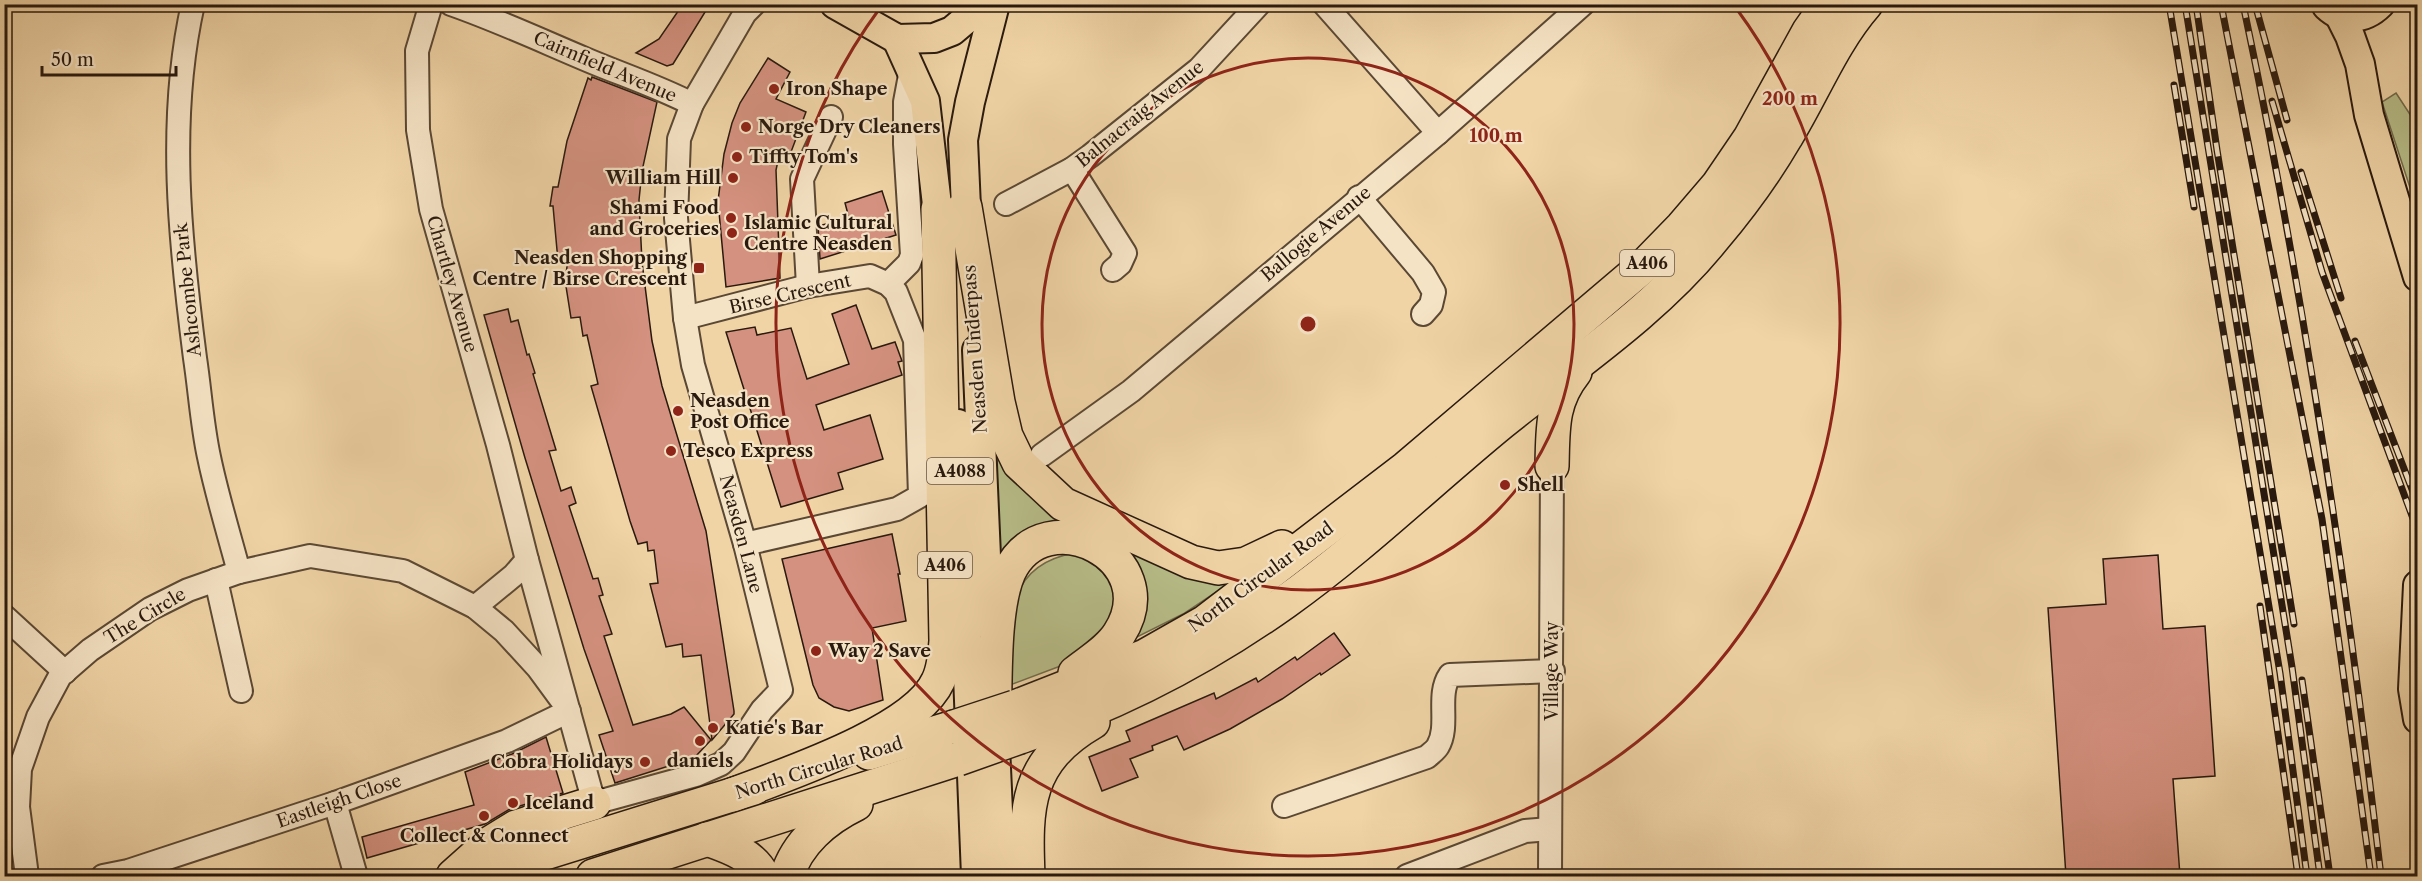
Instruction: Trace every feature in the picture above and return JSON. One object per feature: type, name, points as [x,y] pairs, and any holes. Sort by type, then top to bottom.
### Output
[{"type":"highway","name":"North Circular Road","points":[[593,876],[615,871],[707,839],[958,759],[1016,718],[1145,656],[1205,622],[1406,468],[1646,264],[1718,184],[1750,138],[1812,18],[1828,4]]},
{"type":"highway","name":"North Circular Road","points":[[471,876],[954,727],[1111,703],[1192,662],[1287,600],[1402,508],[1501,424],[1588,356],[1686,269],[1736,211],[1787,136],[1839,40],[1866,4]]},
{"type":"highway","name":"A406","points":[[951,208],[1006,436],[1019,463],[1063,504],[1191,562],[1218,568],[1246,564],[1275,552],[1406,468]]},
{"type":"highway","name":"A406","points":[[732,795],[826,758],[881,731],[918,707],[930,695],[938,681],[946,641],[951,208]]},
{"type":"highway","points":[[1552,466],[1554,420],[1563,387],[1588,356]]},
{"type":"highway","points":[[1501,424],[1518,426],[1532,435],[1545,448],[1552,466]]},
{"type":"highway","name":"A406","points":[[1069,537],[1086,540],[1102,547],[1122,568],[1128,584],[1130,602],[1126,620],[1118,635],[1104,650],[1016,718],[999,614],[1010,570],[1021,556],[1035,545],[1051,539],[1069,537]]},
{"type":"highway","name":"A406","points":[[1028,876],[1027,822],[1032,795],[1039,774],[1054,753],[1081,729],[1192,662]]},
{"type":"highway","points":[[787,876],[805,843],[833,817],[922,772]]},
{"type":"highway","points":[[453,876],[489,843],[516,827],[594,803]]},
{"type":"highway","points":[[707,839],[744,854],[763,876]]},
{"type":"main road","points":[[835,4],[897,39],[934,38],[952,31],[984,4]]},
{"type":"main road","name":"Neasden Underpass","points":[[976,876],[958,426],[951,327],[951,208],[970,102],[995,4]]},
{"type":"main road","points":[[2332,9],[2357,17],[2377,7]]},
{"type":"main road","points":[[2360,64],[2377,7]]},
{"type":"main road","points":[[2332,9],[2350,36],[2360,64],[2369,115],[2414,257]]},
{"type":"main road","name":"Neasden Underpass","points":[[897,39],[925,101],[951,208],[981,427],[1016,718],[1001,876]]},
{"type":"main road","points":[[2416,591],[2412,688],[2418,719]]},
{"type":"street","name":"Ashcombe Park","points":[[194,4],[187,34],[180,108],[180,206],[187,298],[208,456],[239,572]]},
{"type":"street","name":"Chartley Avenue","points":[[431,4],[417,51],[418,130],[431,209],[498,446],[594,803]]},
{"type":"street","name":"Cairnfield Avenue","points":[[451,4],[497,20],[692,104]]},
{"type":"street","name":"Neasden Lane","points":[[594,803],[696,775],[721,764],[734,752],[762,710],[780,690],[745,544],[693,365],[685,318],[676,218],[679,139],[692,104],[745,13],[754,4]]},
{"type":"street","points":[[1324,4],[1438,133]]},
{"type":"street","name":"Ballogie Avenue","points":[[1042,455],[1131,391],[1359,197],[1438,133],[1583,4]]},
{"type":"street","name":"Balnacraig Avenue","points":[[1006,204],[1072,169],[1199,69],[1259,5]]},
{"type":"street","points":[[745,544],[897,509],[920,496],[915,340],[896,292],[888,284],[909,263],[912,255],[904,144],[905,102],[911,70]]},
{"type":"street","points":[[808,286],[802,179],[831,117]]},
{"type":"street","points":[[1072,169],[1125,254],[1120,264],[1113,270]]},
{"type":"street","points":[[1359,197],[1423,273],[1434,292],[1431,305],[1423,314]]},
{"type":"street","name":"Birse Crescent","points":[[685,318],[808,286],[870,276],[888,284]]},
{"type":"street","name":"Village Way","points":[[1550,876],[1552,466]]},
{"type":"street","name":"The Circle","points":[[27,876],[12,771],[60,676],[90,650],[150,609],[188,590],[239,572],[310,556],[403,571],[475,607],[504,631],[538,668],[569,711]]},
{"type":"street","points":[[475,607],[514,575],[527,560]]},
{"type":"street","points":[[216,580],[241,691]]},
{"type":"street","points":[[4,616],[65,672]]},
{"type":"street","points":[[1284,806],[1427,757],[1438,747],[1442,731],[1445,683],[1450,675],[1552,671]]},
{"type":"street","name":"Eastleigh Close","points":[[103,876],[139,868],[335,803],[507,741],[569,711]]},
{"type":"street","points":[[335,803],[356,876]]},
{"type":"street","points":[[1407,876],[1525,831],[1550,829]]},
{"type":"green space","points":[[2396,93],[2417,125],[2417,209],[2382,102]]},
{"type":"green space","points":[[994,448],[1004,460],[1240,576],[1183,614],[1131,640],[1101,535],[1000,570]]},
{"type":"green space","points":[[1075,553],[1104,564],[1120,611],[1071,662],[1010,685],[1011,621],[1022,585],[1034,571],[1051,560]]},
{"type":"building","points":[[683,4],[710,4],[673,64],[667,66],[636,53],[659,39]]},
{"type":"building","points":[[768,58],[790,72],[776,99],[806,112],[791,152],[781,147],[776,170],[780,278],[726,287],[718,201],[724,154],[740,103]]},
{"type":"building","points":[[592,77],[657,102],[642,171],[639,200],[642,262],[652,341],[662,386],[706,531],[734,711],[734,714],[712,740],[701,655],[683,657],[682,644],[666,647],[650,584],[658,583],[654,550],[648,551],[647,542],[638,544],[630,521],[591,386],[598,384],[587,335],[583,336],[580,317],[571,318],[565,280],[568,260],[558,261],[553,206],[550,206],[553,187],[558,187],[567,141],[588,78],[591,80]]},
{"type":"building","points":[[882,191],[896,235],[820,259],[818,226],[849,218],[845,203]]},
{"type":"building","points":[[856,305],[872,349],[895,342],[902,361],[898,362],[902,375],[816,405],[824,430],[870,415],[883,459],[838,473],[843,489],[781,507],[726,332],[755,327],[757,335],[791,328],[807,379],[849,364],[832,314]]},
{"type":"building","points":[[508,309],[511,322],[518,320],[527,355],[529,354],[535,373],[533,374],[556,450],[549,451],[561,491],[571,487],[576,503],[569,506],[593,579],[598,578],[603,595],[599,596],[612,634],[604,636],[633,725],[671,714],[684,707],[711,740],[694,758],[615,783],[599,735],[613,731],[584,649],[484,315]]},
{"type":"building","points":[[892,534],[906,621],[872,628],[883,700],[849,711],[834,707],[819,698],[813,685],[782,559]]},
{"type":"building","points":[[2158,555],[2163,629],[2205,626],[2215,776],[2173,779],[2180,876],[2066,876],[2048,608],[2106,604],[2103,559]]},
{"type":"building","points":[[1334,633],[1350,655],[1321,675],[1320,673],[1282,699],[1230,729],[1184,750],[1177,736],[1152,746],[1153,750],[1130,759],[1138,777],[1102,791],[1089,757],[1130,741],[1126,731],[1214,693],[1216,699],[1256,678],[1258,682],[1295,657],[1297,660]]},
{"type":"building","points":[[546,737],[563,793],[510,809],[485,824],[367,858],[362,837],[474,805],[465,772],[512,754]]},
{"type":"railway","points":[[2169,4],[2280,673],[2307,876]]},
{"type":"railway","points":[[2185,4],[2292,667],[2320,876]]},
{"type":"railway","points":[[2196,4],[2217,150],[2294,624]]},
{"type":"railway","points":[[2221,4],[2322,519],[2371,876]]},
{"type":"railway","points":[[2243,4],[2305,329],[2354,657],[2381,876]]},
{"type":"railway","points":[[2255,4],[2287,120]]},
{"type":"railway","points":[[2174,85],[2194,207]]},
{"type":"railway","points":[[2272,101],[2322,272],[2418,532]]},
{"type":"railway","points":[[2301,172],[2341,298]]},
{"type":"railway","points":[[2355,341],[2418,505]]},
{"type":"railway","points":[[2260,606],[2298,876]]},
{"type":"railway","points":[[2302,680],[2330,876]]},
{"type":"place","name":"Iron Shape","points":[[774,89]]},
{"type":"place","name":"Norge Dry Cleaners","points":[[746,127]]},
{"type":"place","name":"Tiffty Tom's","points":[[737,157]]},
{"type":"place","name":"William Hill","points":[[733,178]]},
{"type":"place","name":"Shami Food and Groceries","points":[[731,218]]},
{"type":"place","name":"Islamic Cultural Centre Neasden","points":[[732,233]]},
{"type":"place","name":"Neasden Shopping Centre / Birse Crescent","points":[[699,268]]},
{"type":"place","name":"Neasden Post Office","points":[[678,411]]},
{"type":"place","name":"Tesco Express","points":[[671,451]]},
{"type":"place","name":"Shell","points":[[1505,485]]},
{"type":"place","name":"Way 2 Save","points":[[816,651]]},
{"type":"place","name":"Katie's Bar","points":[[713,728]]},
{"type":"place","name":"daniels","points":[[700,741]]},
{"type":"place","name":"Cobra Holidays","points":[[645,762]]},
{"type":"place","name":"Iceland","points":[[513,803]]},
{"type":"place","name":"Collect & Connect","points":[[484,816]]}]
